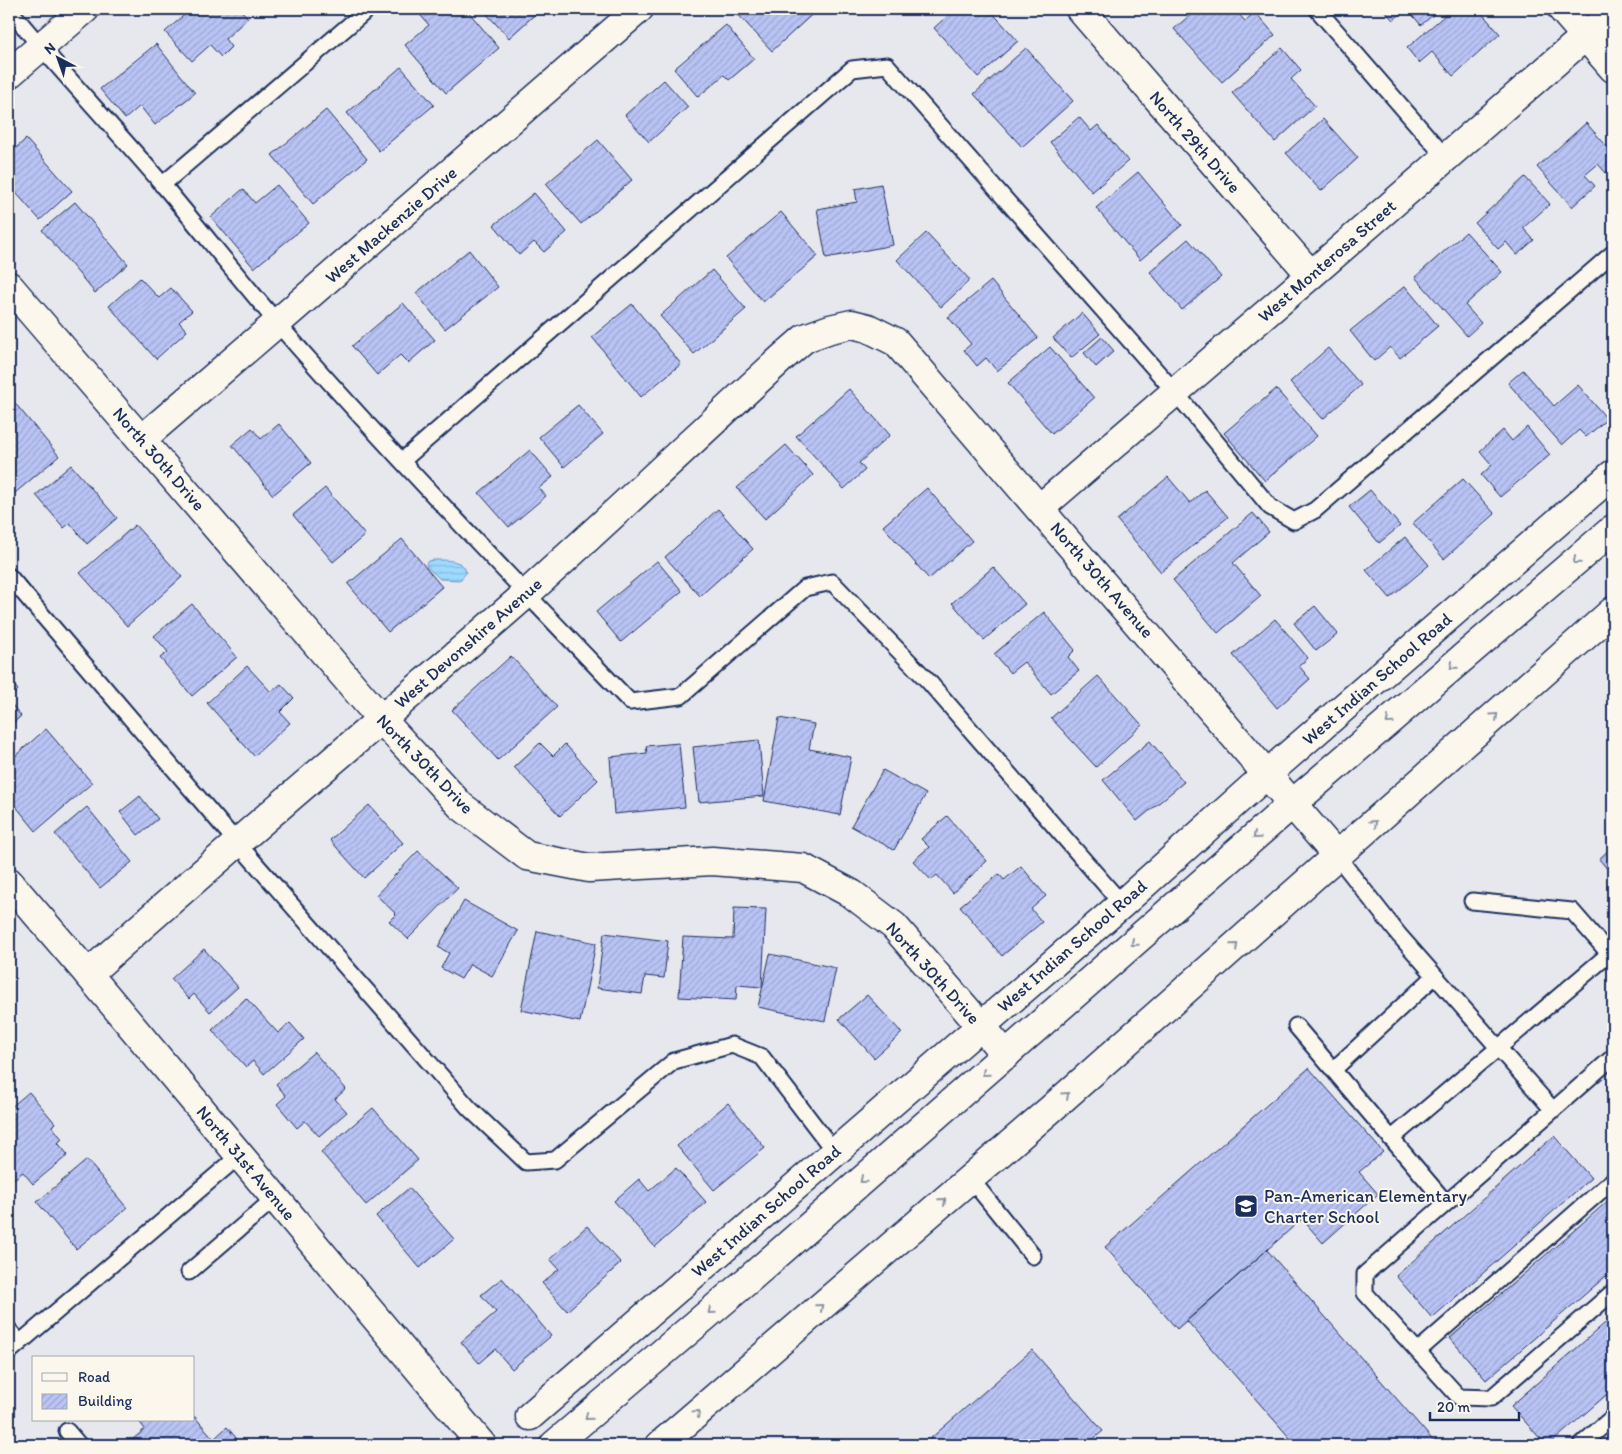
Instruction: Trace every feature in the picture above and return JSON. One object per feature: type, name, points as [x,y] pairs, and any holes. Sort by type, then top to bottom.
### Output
[{"type":"street","points":[[9,74],[85,9]]},
{"type":"street","name":"West Mackenzie Drive","points":[[142,439],[278,324],[639,9]]},
{"type":"street","name":"North 29th Drive","points":[[1080,9],[1311,275]]},
{"type":"street","points":[[1562,9],[1613,68]]},
{"type":"street","name":"West Monterosa Street","points":[[1040,508],[1613,12]]},
{"type":"street","name":"North 30th Drive","points":[[9,286],[382,720],[461,806],[527,856],[589,868],[712,861],[803,868],[852,894],[894,926],[1006,1055]]},
{"type":"street","name":"North 30th Avenue","points":[[852,324],[876,332],[896,342],[1337,856]]},
{"type":"street","name":"West Devonshire Avenue","points":[[88,974],[236,842],[382,720],[526,593],[805,338],[852,324]]},
{"type":"street","name":"West Indian School Road","points":[[530,1416],[834,1151],[1122,904],[1268,774],[1613,474]]},
{"type":"street","points":[[554,1445],[748,1280],[1292,804],[1613,529]]},
{"type":"street","points":[[660,1445],[970,1178],[1613,611]]},
{"type":"street","name":"North 31st Avenue","points":[[9,882],[482,1445]]},
{"type":"lane","points":[[9,9],[162,184],[278,324],[498,566],[630,702],[680,696],[805,588],[832,582],[929,682],[1122,904]]},
{"type":"lane","points":[[162,184],[368,9]]},
{"type":"lane","points":[[1317,9],[1446,158]]},
{"type":"lane","points":[[402,461],[852,69],[886,64],[1175,392],[1270,507],[1294,522],[1315,510],[1613,252]]},
{"type":"lane","points":[[9,576],[236,842],[469,1108],[526,1162],[555,1160],[674,1061],[732,1045],[762,1057],[834,1151]]},
{"type":"lane","points":[[1337,856],[1399,935],[1553,1110]]},
{"type":"lane","points":[[1391,1139],[1611,956],[1572,911],[1472,901]]},
{"type":"lane","points":[[1332,1070],[1435,976]]},
{"type":"lane","points":[[1296,1026],[1446,1203]]},
{"type":"lane","points":[[1613,1057],[1364,1274],[1365,1293],[1460,1397],[1491,1398],[1613,1292]]},
{"type":"lane","points":[[9,1330],[14,1347],[239,1156]]},
{"type":"lane","points":[[970,1178],[1033,1256]]},
{"type":"lane","points":[[1418,1351],[1613,1180]]},
{"type":"lane","points":[[189,1272],[275,1198]]},
{"type":"lane","points":[[1581,1445],[1613,1418]]},
{"type":"lane","points":[[67,1431],[79,1445]]},
{"type":"water","points":[[434,560],[448,560],[458,563],[465,568],[466,573],[460,580],[440,579],[427,567],[426,563]]},
{"type":"building","points":[[191,9],[240,9],[248,18],[225,39],[231,47],[221,57],[210,45],[192,61],[165,32]]},
{"type":"building","points":[[415,9],[466,9],[499,48],[446,93],[405,45],[429,25]]},
{"type":"building","points":[[482,9],[541,9],[509,38]]},
{"type":"building","points":[[735,9],[818,9],[772,51]]},
{"type":"building","points":[[955,9],[989,9],[1018,41],[978,77],[934,28]]},
{"type":"building","points":[[1197,9],[1234,9],[1245,21],[1255,12],[1275,35],[1222,82],[1174,29]]},
{"type":"building","points":[[1383,9],[1407,9],[1393,20]]},
{"type":"building","points":[[1407,9],[1440,9],[1421,25]]},
{"type":"building","points":[[1452,9],[1478,9],[1500,34],[1453,76],[1432,52],[1419,63],[1407,48]]},
{"type":"building","points":[[726,25],[754,59],[729,80],[724,75],[698,97],[674,69]]},
{"type":"building","points":[[156,44],[195,93],[155,125],[140,106],[125,119],[100,89]]},
{"type":"building","points":[[1026,48],[1073,101],[1022,147],[974,94]]},
{"type":"building","points":[[1282,48],[1301,70],[1291,79],[1315,106],[1275,142],[1232,93]]},
{"type":"building","points":[[401,67],[434,105],[379,151],[347,113]]},
{"type":"building","points":[[664,80],[688,107],[649,142],[625,115]]},
{"type":"building","points":[[326,110],[367,159],[313,204],[272,155]]},
{"type":"building","points":[[1079,117],[1091,131],[1098,125],[1128,161],[1092,192],[1050,142]]},
{"type":"building","points":[[1323,119],[1358,158],[1321,191],[1286,153]]},
{"type":"building","points":[[1586,123],[1613,153],[1613,166],[1606,173],[1598,164],[1585,175],[1595,186],[1572,207],[1537,167]]},
{"type":"building","points":[[26,139],[72,191],[40,220],[9,185],[12,183],[9,179],[9,154]]},
{"type":"building","points":[[598,140],[632,180],[581,224],[546,184]]},
{"type":"building","points":[[1138,172],[1182,225],[1140,260],[1096,208]]},
{"type":"building","points":[[1525,177],[1550,204],[1523,228],[1534,240],[1517,255],[1506,242],[1498,249],[1475,223]]},
{"type":"building","points":[[881,184],[893,245],[826,258],[817,209],[857,202],[855,189]]},
{"type":"building","points":[[277,185],[309,223],[254,268],[211,217],[243,189],[255,203]]},
{"type":"building","points":[[534,193],[567,232],[544,252],[534,242],[519,255],[494,225]]},
{"type":"building","points":[[75,202],[128,264],[95,293],[42,230]]},
{"type":"building","points":[[781,212],[818,256],[763,302],[726,258]]},
{"type":"building","points":[[1466,232],[1502,272],[1465,305],[1481,323],[1467,336],[1415,277]]},
{"type":"building","points":[[926,233],[970,280],[941,307],[897,260]]},
{"type":"building","points":[[1188,239],[1221,277],[1182,310],[1150,272]]},
{"type":"building","points":[[469,250],[498,287],[445,329],[416,293]]},
{"type":"building","points":[[712,270],[746,309],[694,354],[660,316]]},
{"type":"building","points":[[140,278],[159,298],[171,288],[192,311],[179,322],[187,331],[156,359],[109,306]]},
{"type":"building","points":[[991,281],[1038,338],[997,371],[986,358],[977,366],[964,350],[971,344],[948,317]]},
{"type":"building","points":[[1405,286],[1438,326],[1400,358],[1390,347],[1374,361],[1350,331]]},
{"type":"building","points":[[403,303],[435,340],[408,363],[400,355],[377,375],[352,346]]},
{"type":"building","points":[[632,304],[681,364],[641,397],[592,337]]},
{"type":"building","points":[[1082,313],[1100,334],[1071,358],[1053,338]]},
{"type":"building","points":[[1102,337],[1114,351],[1096,367],[1084,353]]},
{"type":"building","points":[[1050,347],[1094,398],[1052,434],[1008,383]]},
{"type":"building","points":[[1328,348],[1361,385],[1323,419],[1290,382]]},
{"type":"building","points":[[1523,370],[1554,406],[1578,385],[1607,419],[1586,437],[1579,430],[1562,445],[1508,383]]},
{"type":"building","points":[[849,389],[890,435],[859,463],[865,470],[844,489],[796,436]]},
{"type":"building","points":[[1276,389],[1317,436],[1265,481],[1224,433]]},
{"type":"building","points":[[9,396],[59,456],[9,498],[9,472],[13,468],[9,463]]},
{"type":"building","points":[[578,405],[603,434],[564,467],[539,437]]},
{"type":"building","points":[[279,424],[311,463],[273,495],[232,445],[252,428],[261,439]]},
{"type":"building","points":[[1527,427],[1550,455],[1500,497],[1481,475],[1492,465],[1480,451],[1503,430],[1512,441]]},
{"type":"building","points":[[786,445],[813,475],[765,519],[737,488]]},
{"type":"building","points":[[530,450],[553,477],[539,488],[546,496],[509,527],[479,493]]},
{"type":"building","points":[[71,465],[117,518],[87,544],[70,523],[64,528],[36,495]]},
{"type":"building","points":[[1168,477],[1190,503],[1205,490],[1228,517],[1161,572],[1117,520]]},
{"type":"building","points":[[1463,479],[1495,514],[1444,559],[1413,523]]},
{"type":"building","points":[[325,488],[365,535],[333,562],[293,515]]},
{"type":"building","points":[[927,488],[972,541],[929,579],[883,526]]},
{"type":"building","points":[[1370,490],[1400,526],[1379,543],[1349,507]]},
{"type":"building","points":[[718,509],[753,549],[700,596],[665,557]]},
{"type":"building","points":[[1253,513],[1269,532],[1233,563],[1261,596],[1218,633],[1173,580]]},
{"type":"building","points":[[135,525],[182,577],[127,626],[80,573]]},
{"type":"building","points":[[1405,537],[1429,565],[1390,598],[1366,570]]},
{"type":"building","points":[[402,539],[442,587],[388,632],[348,584]]},
{"type":"building","points":[[657,561],[682,591],[621,642],[596,612]]},
{"type":"building","points":[[993,567],[1025,604],[984,640],[952,603]]},
{"type":"building","points":[[192,604],[237,657],[192,696],[160,658],[168,652],[154,636]]},
{"type":"building","points":[[1315,606],[1338,634],[1316,651],[1294,623]]},
{"type":"building","points":[[1044,612],[1075,650],[1068,657],[1079,671],[1051,694],[1024,662],[1010,673],[994,654]]},
{"type":"building","points":[[1275,619],[1308,658],[1299,666],[1310,679],[1277,708],[1233,655]]},
{"type":"building","points":[[511,656],[557,707],[498,760],[452,710]]},
{"type":"building","points":[[247,666],[271,692],[281,684],[294,698],[280,712],[290,723],[254,756],[207,703]]},
{"type":"building","points":[[1098,676],[1142,725],[1096,767],[1051,718]]},
{"type":"building","points":[[9,679],[18,690],[9,699]]},
{"type":"building","points":[[9,701],[21,716],[9,727]]},
{"type":"building","points":[[779,718],[814,724],[809,749],[851,757],[840,815],[764,801]]},
{"type":"building","points":[[46,729],[92,783],[36,831],[9,798],[9,761]]},
{"type":"building","points":[[759,740],[764,796],[699,802],[693,747]]},
{"type":"building","points":[[1150,741],[1184,782],[1137,821],[1103,780]]},
{"type":"building","points":[[540,743],[553,756],[565,744],[598,780],[560,816],[514,767]]},
{"type":"building","points":[[679,743],[685,807],[614,814],[610,757],[647,753],[646,746]]},
{"type":"building","points":[[883,770],[926,794],[894,850],[851,826]]},
{"type":"building","points":[[140,796],[158,819],[138,835],[120,812]]},
{"type":"building","points":[[369,805],[403,843],[364,878],[330,840]]},
{"type":"building","points":[[87,807],[132,862],[100,888],[55,834]]},
{"type":"building","points":[[947,816],[987,861],[953,893],[937,875],[931,880],[913,861],[929,847],[921,839]]},
{"type":"building","points":[[1613,846],[1613,876],[1599,859]]},
{"type":"building","points":[[418,851],[458,888],[408,939],[389,921],[396,914],[376,895]]},
{"type":"building","points":[[1021,866],[1046,896],[1031,909],[1042,922],[1002,956],[960,906],[999,874],[1004,880]]},
{"type":"building","points":[[464,901],[518,931],[492,976],[470,964],[461,979],[441,968],[449,953],[438,947]]},
{"type":"building","points":[[734,908],[766,909],[762,987],[737,985],[736,1000],[679,997],[683,937],[733,939]]},
{"type":"building","points":[[537,931],[596,943],[580,1022],[521,1010]]},
{"type":"building","points":[[604,933],[668,941],[664,978],[645,976],[642,994],[597,988]]},
{"type":"building","points":[[204,949],[238,987],[210,1012],[194,994],[189,999],[171,979]]},
{"type":"building","points":[[770,954],[836,968],[825,1021],[758,1007]]},
{"type":"building","points":[[867,995],[902,1033],[874,1058],[839,1019]]},
{"type":"building","points":[[246,998],[278,1033],[290,1023],[304,1039],[264,1074],[253,1061],[246,1067],[212,1030]]},
{"type":"building","points":[[314,1052],[346,1089],[335,1099],[347,1112],[319,1136],[305,1121],[297,1128],[277,1104],[286,1096],[276,1084]]},
{"type":"building","points":[[1309,1068],[1383,1152],[1359,1172],[1378,1194],[1323,1243],[1302,1219],[1177,1329],[1105,1247]]},
{"type":"building","points":[[29,1092],[55,1123],[52,1126],[62,1139],[58,1143],[68,1155],[33,1184],[23,1172],[9,1183],[9,1109]]},
{"type":"building","points":[[728,1103],[765,1148],[714,1190],[677,1146]]},
{"type":"building","points":[[373,1108],[418,1160],[366,1205],[321,1152]]},
{"type":"building","points":[[1554,1136],[1591,1178],[1432,1318],[1396,1276]]},
{"type":"building","points":[[87,1160],[127,1208],[76,1249],[37,1202]]},
{"type":"building","points":[[676,1168],[706,1202],[655,1247],[614,1201],[639,1179],[649,1191]]},
{"type":"building","points":[[409,1188],[454,1239],[420,1268],[376,1216]]},
{"type":"building","points":[[1609,1200],[1613,1205],[1613,1270],[1486,1380],[1450,1338]]},
{"type":"building","points":[[587,1226],[621,1263],[567,1311],[542,1283],[559,1269],[550,1259]]},
{"type":"building","points":[[1267,1250],[1437,1445],[1296,1445],[1187,1321]]},
{"type":"building","points":[[502,1278],[551,1336],[512,1369],[495,1349],[479,1363],[461,1342],[496,1312],[481,1295]]},
{"type":"building","points":[[1613,1316],[1613,1389],[1549,1445],[1546,1445],[1511,1406]]},
{"type":"building","points":[[1032,1350],[1103,1431],[1086,1445],[923,1445]]},
{"type":"building","points":[[195,1417],[214,1439],[227,1427],[242,1445],[126,1445],[145,1429],[140,1422],[195,1422]]},
{"type":"place","name":"Pan-American Elementary Charter School","points":[[1246,1206]]}]
